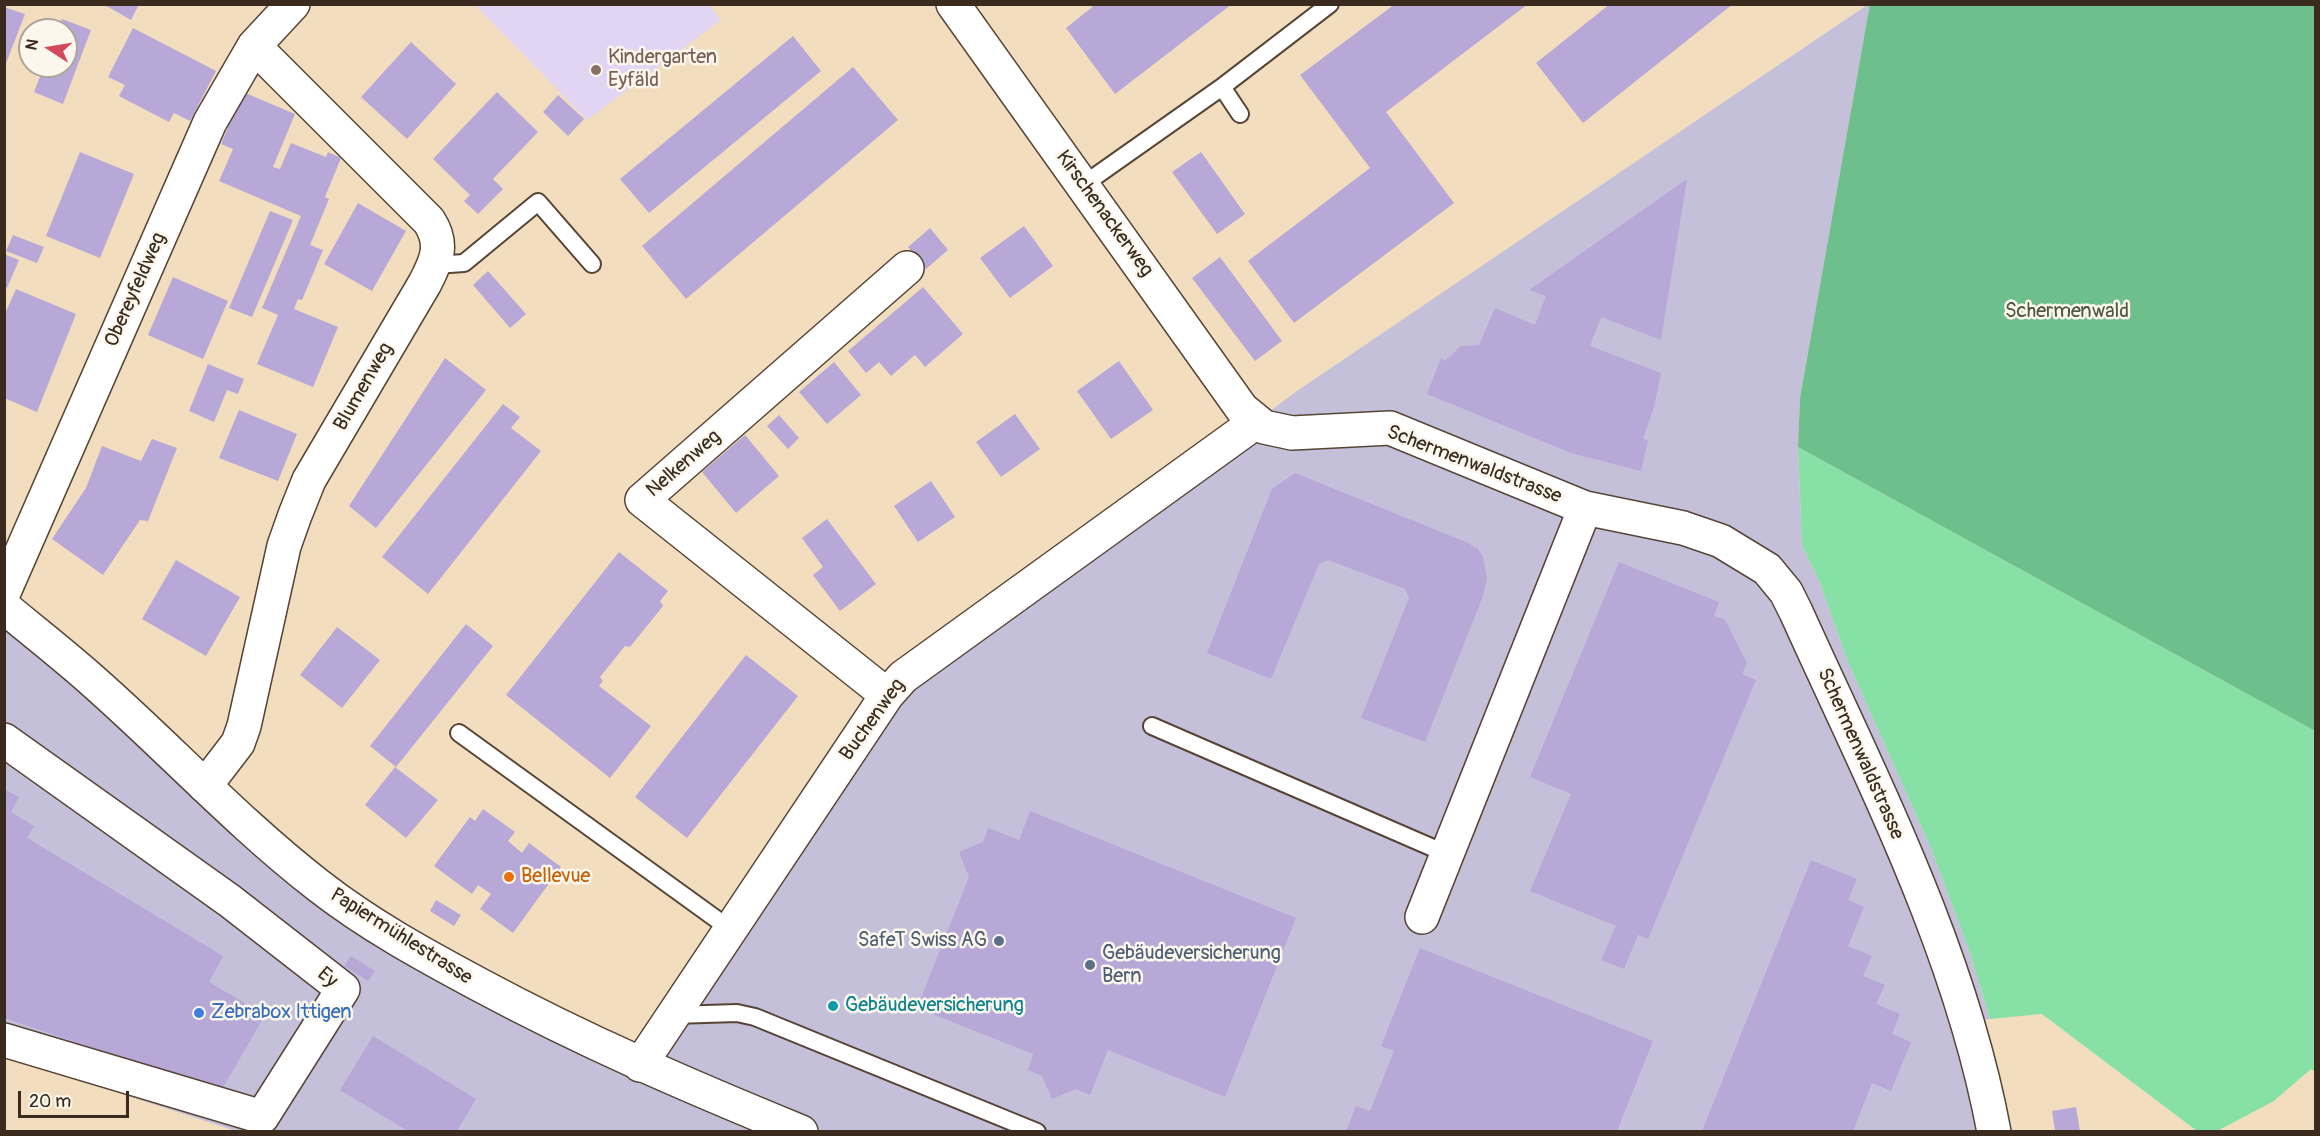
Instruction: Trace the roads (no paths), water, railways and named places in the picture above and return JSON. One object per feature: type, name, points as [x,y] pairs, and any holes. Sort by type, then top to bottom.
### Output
[{"type":"street","name":"Obereyfeldweg","points":[[4,592],[210,122],[254,46],[293,4]]},
{"type":"street","name":"Kirschenackerweg","points":[[953,4],[1242,409],[1256,422]]},
{"type":"street","name":"Blumenweg","points":[[205,786],[238,743],[244,726],[284,546],[309,480],[435,265],[438,255],[438,238],[429,221],[254,46]]},
{"type":"street","name":"Nelkenweg","points":[[887,695],[642,500],[907,268]]},
{"type":"street","name":"Schermenwaldstrasse","points":[[1256,422],[1264,427],[1292,433],[1390,428],[1585,508],[1683,528],[1721,541],[1767,569],[1786,592],[1907,859],[1947,960],[1994,1131]]},
{"type":"street","name":"Buchenweg","points":[[640,1065],[887,695],[903,677],[919,663],[1256,422]]},
{"type":"street","name":"Schermenwaldstrasse","points":[[1422,917],[1585,508]]},
{"type":"street","name":"Papiermühlestrasse","points":[[4,608],[94,682],[205,786],[318,885],[364,918],[504,998],[640,1065],[801,1131]]},
{"type":"street","name":"Ey","points":[[4,740],[230,901],[343,989],[262,1117],[4,1040]]},
{"type":"lane","points":[[1083,185],[1222,87],[1330,4]]},
{"type":"lane","points":[[1222,87],[1240,114]]},
{"type":"lane","points":[[435,265],[464,263],[538,202],[592,264]]},
{"type":"lane","points":[[1152,726],[1447,854]]},
{"type":"lane","points":[[459,733],[730,929]]},
{"type":"lane","points":[[672,1015],[737,1013],[754,1017],[1037,1131]]},
{"type":"place","name":"Kindergarten Eyfäld","points":[[596,70]]},
{"type":"place","name":"Bellevue","points":[[509,877]]},
{"type":"place","name":"SafeT Swiss AG","points":[[999,941]]},
{"type":"place","name":"Gebäudeversicherung Bern","points":[[1090,965]]},
{"type":"place","name":"Gebäudeversicherung","points":[[833,1006]]},
{"type":"place","name":"Zebrabox Ittigen","points":[[199,1013]]},
{"type":"park label","name":"Schermenwald","points":[[2067,312]]}]
